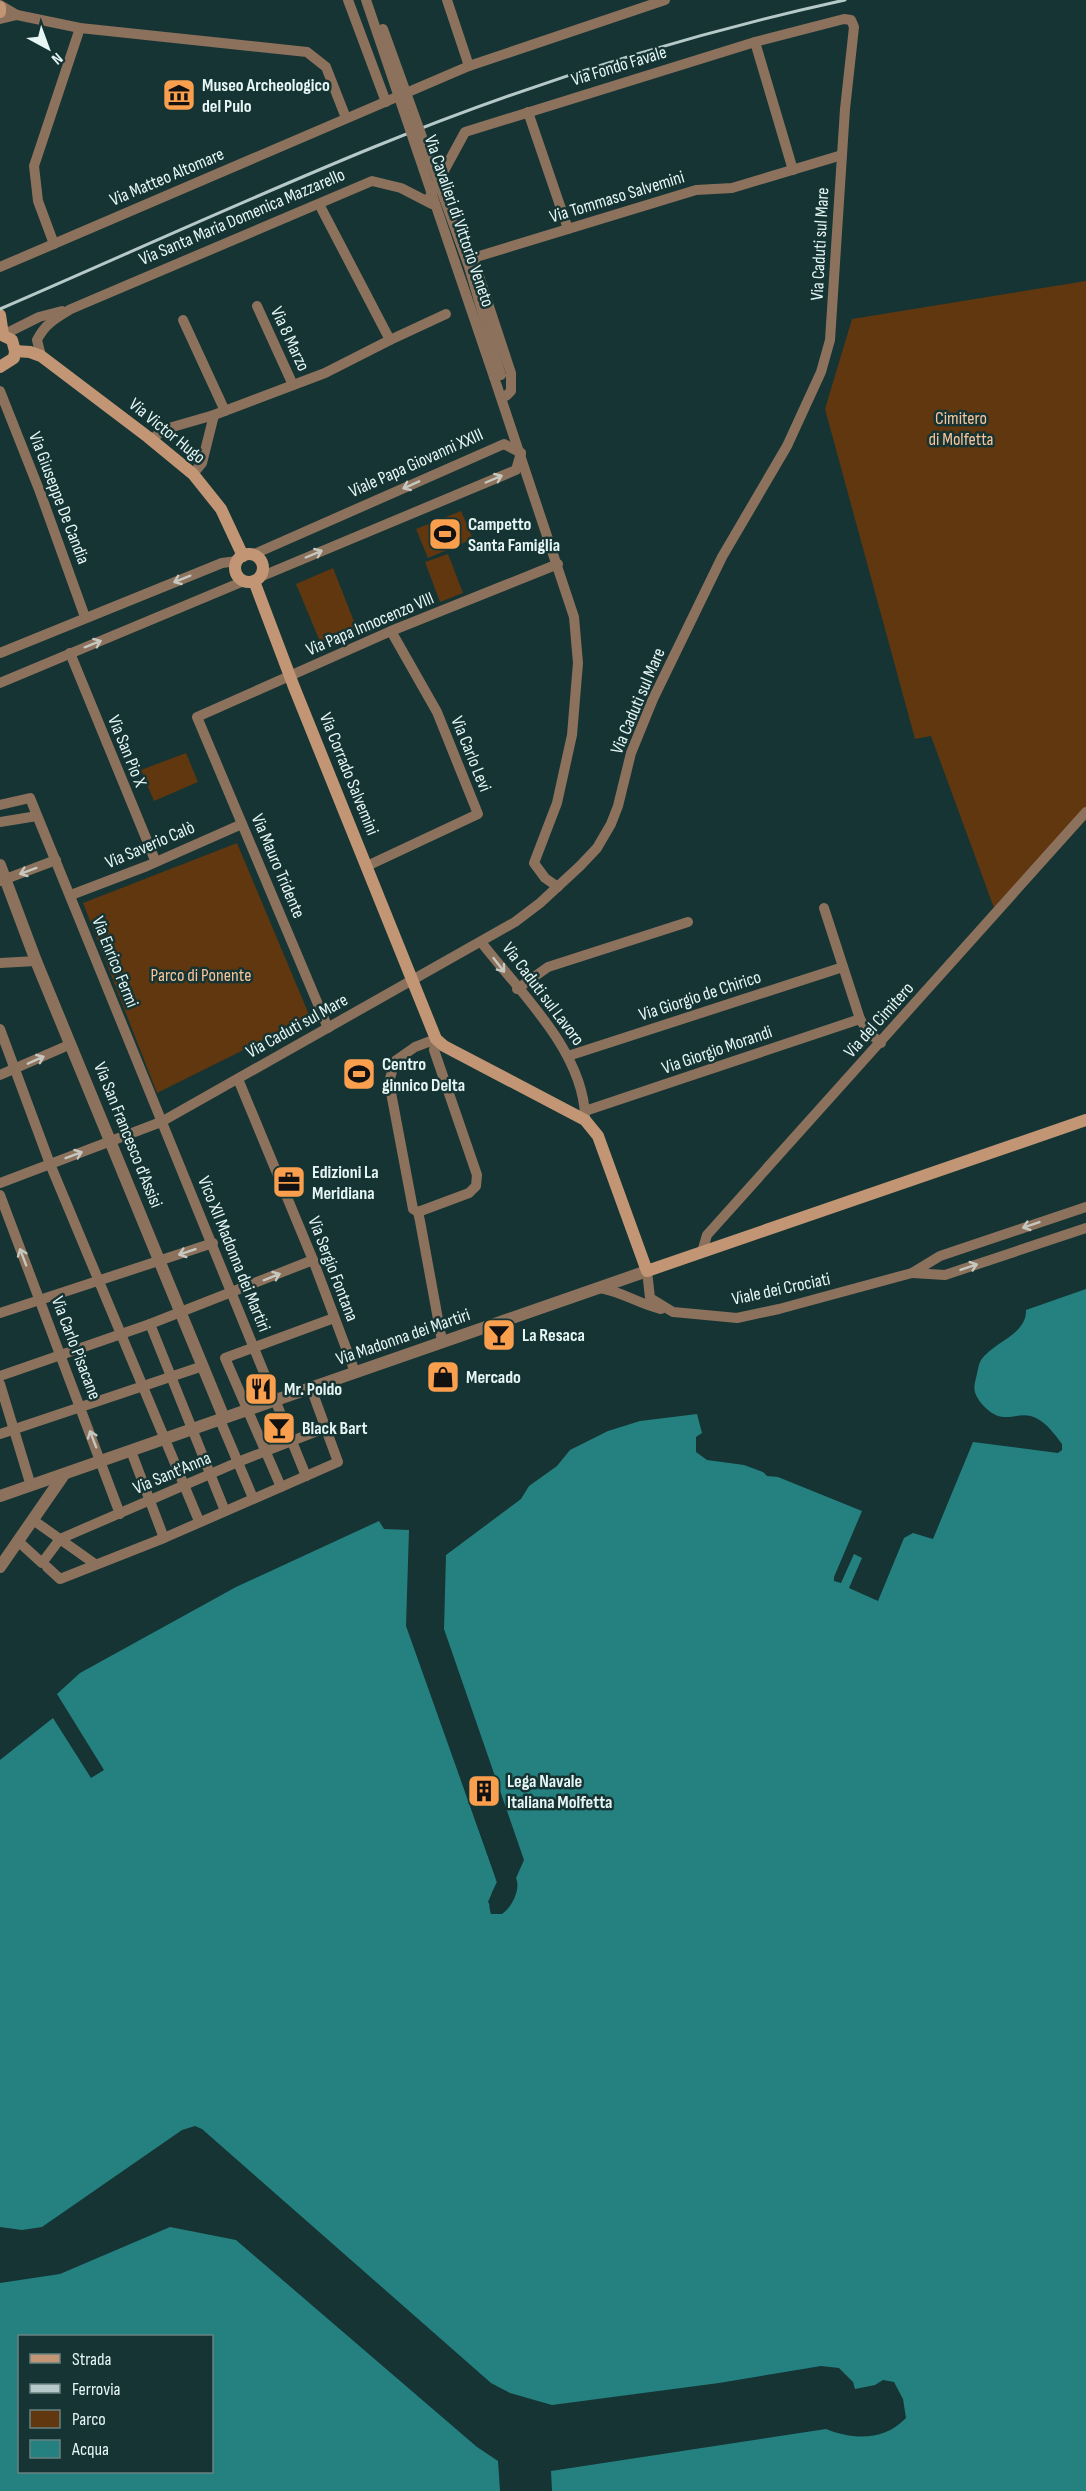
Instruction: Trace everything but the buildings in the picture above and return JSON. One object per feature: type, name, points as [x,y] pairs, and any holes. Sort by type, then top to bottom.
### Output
[{"type":"main road","points":[[0,6],[0,12]]},
{"type":"main road","points":[[0,315],[2,335],[12,340],[15,351],[14,358],[0,367]]},
{"type":"main road","points":[[15,351],[42,356]]},
{"type":"main road","name":"Via Victor Hugo","points":[[42,356],[193,474],[221,509],[244,557]]},
{"type":"main road","points":[[244,557],[262,564],[253,580],[236,573],[244,557]]},
{"type":"main road","name":"Via Corrado Salvemini","points":[[253,580],[436,1039]]},
{"type":"main road","points":[[436,1039],[444,1046],[585,1116]]},
{"type":"main road","name":"Via Caduti sul Lavoro","points":[[585,1116],[598,1136],[647,1271]]},
{"type":"main road","points":[[647,1271],[1086,1120]]},
{"type":"street","points":[[348,0],[390,101]]},
{"type":"street","name":"Via Cavalieri di Vittorio Veneto","points":[[366,0],[506,396],[521,453]]},
{"type":"street","name":"Via Cavalieri di Vittorio Veneto","points":[[373,0],[469,267],[521,453],[574,617],[578,663],[572,735],[557,802],[534,863],[545,878],[558,886]]},
{"type":"street","points":[[447,0],[469,66]]},
{"type":"street","name":"Via Matteo Altomare","points":[[0,267],[469,66],[646,3],[665,0]]},
{"type":"street","points":[[0,6],[17,15],[80,28],[307,52],[326,67],[346,118]]},
{"type":"street","points":[[0,19],[17,15]]},
{"type":"street","name":"Via Fondo Favale","points":[[428,200],[465,132],[755,42],[844,19],[851,21],[854,27]]},
{"type":"street","name":"Via Caduti sul Mare","points":[[0,1183],[161,1122],[525,915],[597,848],[618,806],[631,753],[653,699],[741,521],[776,468],[821,372],[831,340],[844,109],[854,27]]},
{"type":"street","points":[[54,244],[38,201],[34,166],[80,28]]},
{"type":"street","points":[[755,42],[793,170]]},
{"type":"street","points":[[528,112],[568,229]]},
{"type":"street","name":"Via Tommaso Salvemini","points":[[473,258],[696,190],[732,188],[842,156]]},
{"type":"street","name":"Via Santa Maria Domenica Mazzarello","points":[[42,356],[37,340],[41,330],[71,309],[372,181],[401,188],[428,200]]},
{"type":"street","points":[[428,200],[455,227],[473,258],[511,373],[511,391],[506,396]]},
{"type":"street","points":[[319,204],[390,340]]},
{"type":"street","name":"Via 8 Marzo","points":[[257,306],[293,385]]},
{"type":"street","name":"Via Santa Maria Domenica Mazzarello","points":[[2,335],[46,315],[71,309]]},
{"type":"street","points":[[152,440],[162,430],[220,413],[325,374],[446,314]]},
{"type":"street","points":[[183,320],[220,413],[202,463],[193,474]]},
{"type":"street","name":"Via Giuseppe De Candia","points":[[0,391],[40,492],[85,617]]},
{"type":"street","name":"Viale Papa Giovanni XXIII","points":[[0,653],[222,563],[244,557],[504,444],[521,453]]},
{"type":"street","points":[[0,683],[516,470],[521,453]]},
{"type":"street","name":"Via Papa Innocenzo VIII","points":[[197,717],[391,631],[558,564]]},
{"type":"street","name":"Via Carlo Levi","points":[[367,866],[478,814],[437,712],[391,631]]},
{"type":"street","name":"Via San Pio X","points":[[70,653],[155,860]]},
{"type":"street","name":"Via Mauro Tridente","points":[[197,717],[328,1028]]},
{"type":"street","name":"Via Enrico Fermi","points":[[0,805],[30,798],[161,1122]]},
{"type":"street","name":"Via del Cimitero","points":[[702,1252],[707,1235],[1086,812]]},
{"type":"street","points":[[0,822],[37,816]]},
{"type":"street","name":"Via Saverio Calò","points":[[71,895],[242,824]]},
{"type":"street","points":[[2,880],[56,860]]},
{"type":"street","name":"Via San Francesco d'Assisi","points":[[0,865],[2,880],[181,1312],[222,1419]]},
{"type":"street","points":[[824,908],[860,1019],[868,1032],[881,1043]]},
{"type":"street","points":[[517,988],[548,967],[688,922]]},
{"type":"street","name":"Via Caduti sul Lavoro","points":[[481,942],[543,1020],[568,1056],[585,1101],[585,1116]]},
{"type":"street","points":[[0,963],[36,961]]},
{"type":"street","name":"Via Giorgio de Chirico","points":[[568,1056],[843,967]]},
{"type":"street","name":"Via Giorgio Morandi","points":[[585,1116],[860,1019]]},
{"type":"street","points":[[0,1029],[50,1164],[199,1521]]},
{"type":"street","points":[[418,1212],[469,1193],[476,1186],[477,1175],[434,1050],[436,1039]]},
{"type":"street","points":[[436,1039],[415,1047],[395,1061],[389,1082],[413,1209],[418,1212],[442,1341]]},
{"type":"street","points":[[0,1075],[71,1044]]},
{"type":"street","name":"Via Sergio Fontana","points":[[238,1078],[313,1260],[355,1372]]},
{"type":"street","name":"Vico XII Madonna dei Martiri","points":[[161,1122],[213,1243],[306,1476]]},
{"type":"street","name":"Via Carlo Pisacane","points":[[0,1195],[120,1514]]},
{"type":"street","name":"Viale dei Crociati","points":[[600,1288],[618,1291],[647,1306],[673,1312],[737,1318],[912,1273],[940,1256],[1086,1207]]},
{"type":"street","name":"Viale dei Crociati","points":[[912,1273],[945,1275],[1086,1228]]},
{"type":"street","points":[[0,1313],[213,1243]]},
{"type":"street","points":[[0,1376],[150,1324],[313,1260]]},
{"type":"street","points":[[647,1271],[650,1298],[673,1312]]},
{"type":"street","name":"Via Madonna dei Martiri","points":[[0,1496],[63,1476],[442,1341],[647,1271]]},
{"type":"street","points":[[631,1276],[633,1293],[647,1306]]},
{"type":"street","points":[[281,1486],[225,1358],[334,1318]]},
{"type":"street","points":[[150,1324],[225,1511]]},
{"type":"street","points":[[0,1434],[203,1366]]},
{"type":"street","points":[[0,1384],[31,1486]]},
{"type":"street","points":[[19,1542],[60,1579],[164,1538],[338,1462],[311,1388]]},
{"type":"street","points":[[222,1419],[253,1498]]},
{"type":"street","name":"Via Sant'Anna","points":[[60,1539],[238,1462],[325,1428]]},
{"type":"street","points":[[131,1451],[164,1538]]},
{"type":"street","points":[[0,1567],[63,1476]]},
{"type":"street","points":[[33,1520],[95,1564]]},
{"type":"street","points":[[44,1565],[60,1539]]},
{"type":"green space","name":"Cimitero di Molfetta","points":[[1086,281],[1086,807],[994,908],[931,736],[915,739],[825,409],[852,319]]},
{"type":"green space","name":"Campetto Santa Famiglia","points":[[461,511],[473,539],[428,558],[416,529]]},
{"type":"green space","name":"Campetto Santa Famiglia","points":[[448,554],[463,593],[440,602],[425,562]]},
{"type":"green space","points":[[333,568],[357,629],[321,644],[296,584]]},
{"type":"green space","points":[[186,753],[198,782],[154,801],[141,770]]},
{"type":"green space","name":"Parco di Ponente","points":[[237,843],[310,1017],[157,1093],[83,903]]},
{"type":"water","points":[[1086,1289],[1086,2491],[552,2491],[551,2471],[826,2429],[847,2435],[878,2434],[897,2426],[906,2418],[903,2399],[894,2382],[883,2380],[875,2385],[855,2389],[853,2382],[839,2368],[821,2366],[719,2383],[552,2405],[510,2393],[491,2383],[202,2129],[195,2126],[182,2130],[42,2227],[22,2230],[0,2227],[0,1760],[53,1718],[91,1778],[104,1770],[57,1694],[80,1673],[236,1587],[379,1521],[384,1529],[409,1530],[406,1626],[497,1882],[490,1898],[491,1914],[502,1914],[515,1898],[516,1878],[524,1860],[444,1629],[446,1555],[521,1499],[529,1486],[557,1466],[570,1450],[608,1431],[640,1421],[697,1414],[702,1433],[696,1437],[696,1452],[707,1460],[744,1465],[763,1472],[767,1476],[778,1477],[862,1511],[834,1581],[841,1583],[854,1554],[862,1558],[849,1588],[878,1601],[904,1538],[913,1533],[933,1539],[973,1442],[1058,1453],[1062,1450],[1062,1444],[1054,1433],[1036,1418],[1022,1415],[1003,1417],[989,1411],[978,1398],[974,1385],[981,1360],[1021,1326],[1026,1310]]},
{"type":"water","points":[[170,2227],[236,2240],[477,2447],[498,2461],[500,2491],[0,2491],[0,2283],[60,2274]]},
{"type":"pier","points":[[458,1771],[460,1771],[500,1881],[491,1902],[493,1909],[488,1902],[497,1882]]},
{"type":"railway","points":[[0,309],[327,166],[431,124],[606,63],[725,29],[845,0]]},
{"type":"place","name":"Museo Archeologico del Pulo","points":[[179,95]]},
{"type":"place","name":"Campetto Santa Famiglia","points":[[445,534]]},
{"type":"place","name":"Centro ginnico Delta","points":[[359,1074]]},
{"type":"place","name":"Edizioni La Meridiana","points":[[289,1182]]},
{"type":"place","name":"La Resaca","points":[[499,1335]]},
{"type":"place","name":"Mercado","points":[[443,1377]]},
{"type":"place","name":"Mr. Poldo","points":[[261,1389]]},
{"type":"place","name":"Black Bart","points":[[279,1428]]},
{"type":"place","name":"Lega Navale Italiana Molfetta","points":[[484,1791]]}]
